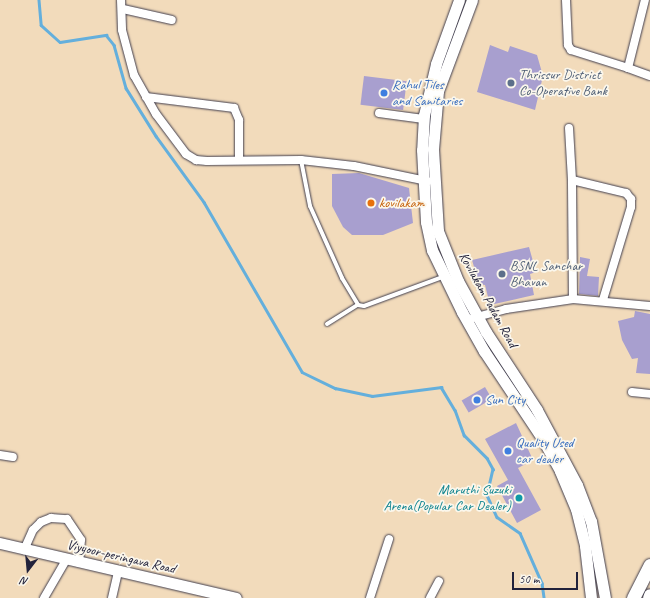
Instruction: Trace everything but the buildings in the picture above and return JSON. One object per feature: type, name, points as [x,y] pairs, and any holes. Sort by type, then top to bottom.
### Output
[{"type":"main road","name":"Kovilakam Padam Road","points":[[459,0],[436,64],[424,119],[423,180],[426,222],[432,250],[444,277],[537,410],[577,485],[591,521],[604,598]]},
{"type":"main road","name":"Kovilakam Padam Road","points":[[472,0],[438,91],[434,118],[434,183],[438,231],[472,318],[560,471],[576,509],[586,546],[591,598]]},
{"type":"main road","name":"Viyyoor-peringava Road","points":[[0,543],[24,550],[231,598]]},
{"type":"main road","points":[[633,598],[650,565]]},
{"type":"street","points":[[121,0],[123,9],[122,30],[134,75],[156,114],[186,154],[202,160],[301,160],[354,166],[434,183]]},
{"type":"street","points":[[566,0],[568,45],[571,50],[650,76]]},
{"type":"street","points":[[628,68],[645,0]]},
{"type":"street","points":[[123,9],[172,20]]},
{"type":"street","points":[[146,97],[234,108],[239,120],[239,160]]},
{"type":"street","points":[[379,113],[424,119]]},
{"type":"street","points":[[570,128],[573,298]]},
{"type":"street","points":[[572,180],[626,194],[631,199],[632,208],[603,300]]},
{"type":"street","points":[[472,318],[573,298],[650,306]]},
{"type":"street","points":[[632,392],[650,394]]},
{"type":"street","points":[[0,455],[13,457]]},
{"type":"street","points":[[24,550],[33,530],[41,522],[51,518],[67,519],[81,540],[79,563]]},
{"type":"street","points":[[370,598],[389,539]]},
{"type":"street","points":[[44,598],[66,560]]},
{"type":"street","points":[[112,598],[118,572]]},
{"type":"street","points":[[430,598],[439,581]]},
{"type":"lane","points":[[301,160],[310,206],[342,278],[358,305]]},
{"type":"lane","points":[[328,324],[358,305],[364,306],[444,277]]},
{"type":"waterway","points":[[39,0],[41,25],[60,42],[106,35],[114,45],[126,88],[156,136],[204,202],[302,372],[335,388],[372,396],[441,387],[455,410],[464,435],[487,458],[493,469],[487,495],[497,517],[520,533],[542,583],[544,598]]},
{"type":"place","name":"Thrissur District Co-Operative Bank","points":[[511,83]]},
{"type":"place","name":"Rahul Tiles and Sanitaries","points":[[384,93]]},
{"type":"place","name":"kovilakam","points":[[371,203]]},
{"type":"place","name":"BSNL Sanchar Bhavan","points":[[502,274]]},
{"type":"place","name":"Sun City","points":[[477,400]]},
{"type":"place","name":"Quality Used car dealer","points":[[508,451]]},
{"type":"place","name":"Maruthi Suzuki Arena(Popular Car Dealer)","points":[[519,498]]}]
